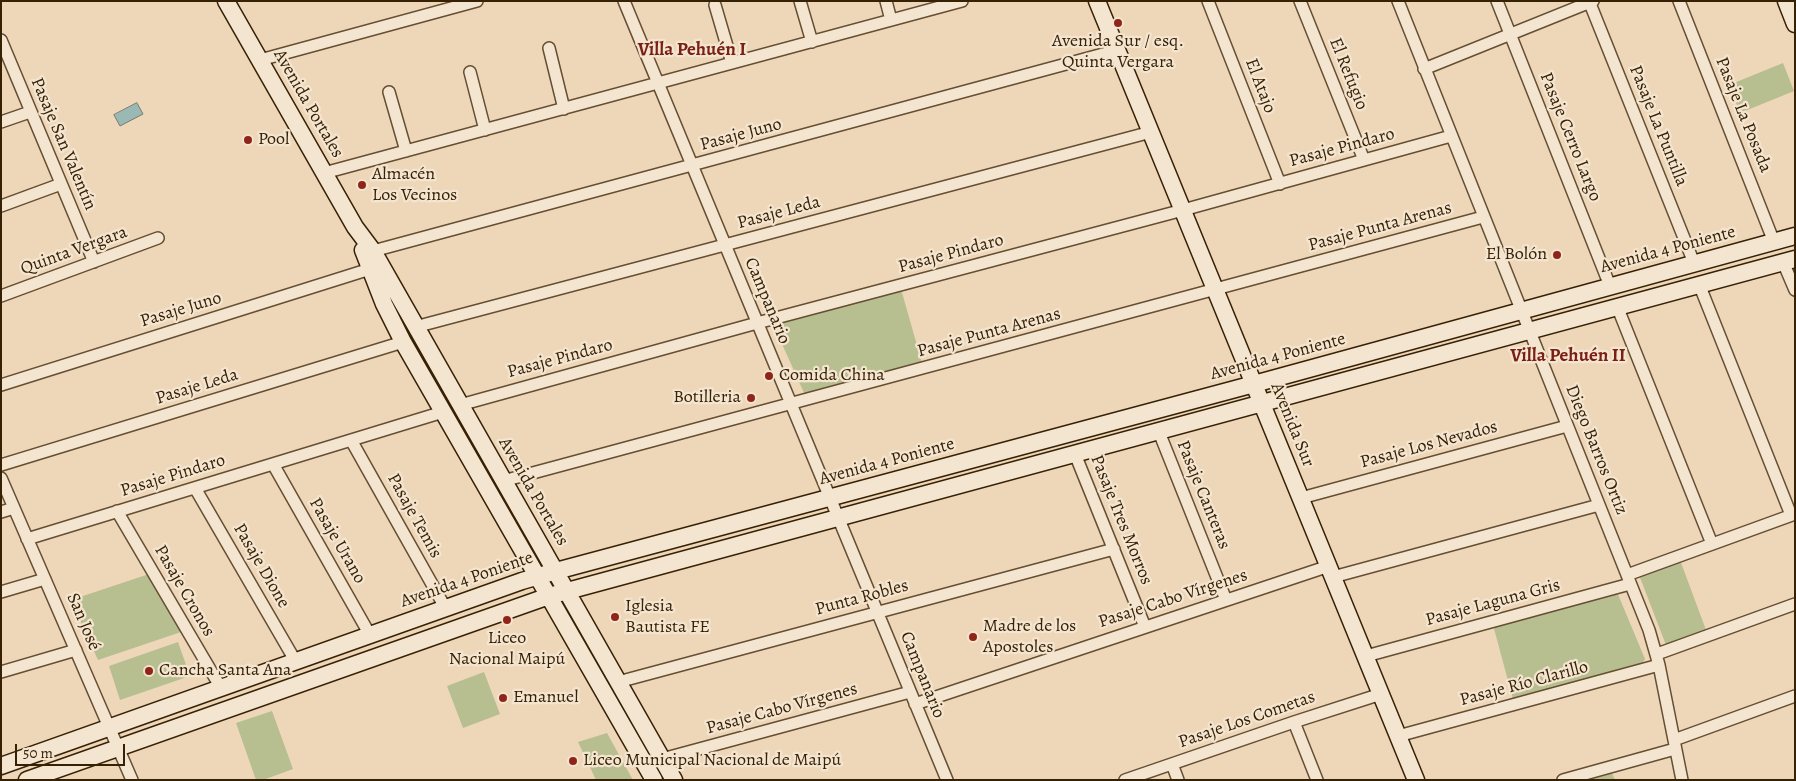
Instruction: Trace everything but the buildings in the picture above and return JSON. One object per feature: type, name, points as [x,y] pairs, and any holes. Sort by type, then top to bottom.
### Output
[{"type":"street","name":"Avenida Portales","points":[[226,1],[355,227],[374,251],[674,780]]},
{"type":"street","points":[[260,60],[477,1]]},
{"type":"street","name":"Campanario","points":[[624,1],[947,780]]},
{"type":"street","points":[[800,1],[812,42]]},
{"type":"street","points":[[886,1],[891,20]]},
{"type":"street","points":[[324,173],[962,1]]},
{"type":"street","name":"Avenida Sur","points":[[1097,1],[1416,780]]},
{"type":"street","name":"El Atajo","points":[[1208,1],[1280,184]]},
{"type":"street","name":"El Refugio","points":[[1300,1],[1364,160]]},
{"type":"street","name":"Diego Barros Ortiz","points":[[1398,1],[1599,505],[1658,660],[1682,780]]},
{"type":"street","name":"Pasaje Cerro Largo","points":[[1497,1],[1610,286]]},
{"type":"street","name":"Pasaje La Posada","points":[[1680,1],[1774,242]]},
{"type":"street","points":[[1786,1],[1795,24]]},
{"type":"street","points":[[1424,69],[1590,2]]},
{"type":"street","name":"Pasaje La Puntilla","points":[[1590,2],[1694,263]]},
{"type":"street","points":[[715,5],[732,64]]},
{"type":"street","name":"Pasaje San Valentín","points":[[1,40],[94,262]]},
{"type":"street","points":[[549,48],[564,109]]},
{"type":"street","name":"Pasaje Juno","points":[[374,251],[1118,50]]},
{"type":"street","points":[[470,72],[485,130]]},
{"type":"street","points":[[389,92],[406,151]]},
{"type":"street","points":[[1,122],[30,112]]},
{"type":"street","name":"Pasaje Leda","points":[[416,327],[1151,132]]},
{"type":"street","name":"Pasaje Pindaro","points":[[460,405],[757,323],[1280,184],[1451,136]]},
{"type":"street","points":[[1,206],[61,184]]},
{"type":"street","name":"Pasaje Punta Arenas","points":[[503,481],[1483,217]]},
{"type":"street","name":"Avenida Portales","points":[[355,227],[384,304],[403,342],[654,780]]},
{"type":"street","name":"Avenida 4 Poniente","points":[[1,766],[446,608],[556,571],[1254,384],[1795,236]]},
{"type":"street","name":"Quinta Vergara","points":[[1,296],[158,238]]},
{"type":"street","points":[[27,780],[548,596],[1789,260],[1795,290]]},
{"type":"street","name":"Pasaje Juno","points":[[1,385],[370,269]]},
{"type":"street","points":[[1699,284],[1793,514]]},
{"type":"street","points":[[1617,306],[1712,544]]},
{"type":"street","name":"Pasaje Leda","points":[[1,465],[403,342]]},
{"type":"street","name":"Pasaje Pindaro","points":[[28,539],[443,412]]},
{"type":"street","name":"Pasaje Los Nevados","points":[[1301,498],[1567,426]]},
{"type":"street","name":"Pasaje Canteras","points":[[1159,432],[1226,600]]},
{"type":"street","name":"Pasaje Temis","points":[[351,440],[446,608]]},
{"type":"street","name":"Pasaje Tres Morros","points":[[1075,454],[1145,627]]},
{"type":"street","name":"Pasaje Urano","points":[[273,464],[370,635]]},
{"type":"street","name":"San José","points":[[1,478],[132,780]]},
{"type":"street","name":"Pasaje Dione","points":[[195,488],[296,662]]},
{"type":"street","name":"Pasaje Cabo Vírgenes","points":[[915,704],[1226,600],[1331,571],[1599,505]]},
{"type":"street","points":[[1,512],[14,508]]},
{"type":"street","name":"Pasaje Cronos","points":[[117,511],[221,688]]},
{"type":"street","name":"Pasaje Laguna Gris","points":[[1366,656],[1628,580],[1712,544],[1793,514]]},
{"type":"street","name":"Punta Robles","points":[[618,682],[1114,549]]},
{"type":"street","points":[[1,592],[45,579]]},
{"type":"street","name":"Pasaje Río Clarillo","points":[[1398,736],[1658,660],[1795,604]]},
{"type":"street","points":[[1,672],[76,650]]},
{"type":"street","name":"Pasaje Cabo Vírgenes","points":[[662,759],[910,692]]},
{"type":"street","name":"Pasaje Los Cometas","points":[[1125,780],[1381,694]]},
{"type":"street","points":[[1563,780],[1675,745],[1795,696]]},
{"type":"street","points":[[1294,722],[1317,780]]},
{"type":"street","points":[[1172,764],[1178,780]]},
{"type":"green space","points":[[1783,63],[1794,91],[1740,113],[1729,85]]},
{"type":"green space","points":[[901,289],[922,363],[805,395],[773,324]]},
{"type":"green space","points":[[1680,560],[1706,630],[1666,645],[1639,575]]},
{"type":"green space","points":[[149,574],[184,631],[98,660],[71,600]]},
{"type":"green space","points":[[1617,592],[1645,659],[1642,664],[1513,699],[1493,625]]},
{"type":"green space","name":"Cancha Santa Ana","points":[[178,642],[190,676],[120,700],[109,666]]},
{"type":"green space","points":[[484,672],[500,714],[463,728],[447,686]]},
{"type":"green space","points":[[272,711],[293,769],[263,780],[256,780],[236,723]]},
{"type":"green space","points":[[607,733],[633,780],[596,780],[578,742]]},
{"type":"green space","points":[[1612,773],[1615,780],[1586,780]]},
{"type":"water","points":[[137,103],[143,114],[120,126],[114,115]]},
{"type":"place","name":"Avenida Sur / esq. Quinta Vergara","points":[[1118,23]]},
{"type":"place","name":"Pool","points":[[248,140]]},
{"type":"place","name":"Almacén Los Vecinos","points":[[362,185]]},
{"type":"place","name":"El Bolón","points":[[1557,255]]},
{"type":"place","name":"Comida China","points":[[769,376]]},
{"type":"place","name":"Botilleria","points":[[751,398]]},
{"type":"place","name":"Iglesia Bautista FE","points":[[615,617]]},
{"type":"place","name":"Liceo Nacional Maipú","points":[[507,620]]},
{"type":"place","name":"Madre de los Apostoles","points":[[973,637]]},
{"type":"place","name":"Cancha Santa Ana","points":[[149,671]]},
{"type":"place","name":"Emanuel","points":[[503,698]]},
{"type":"place","name":"Liceo Municipal Nacional de Maipú","points":[[573,761]]},
{"type":"district","name":"Villa Pehuén I","points":[[692,50]]},
{"type":"district","name":"Villa Pehuén II","points":[[1568,356]]}]
